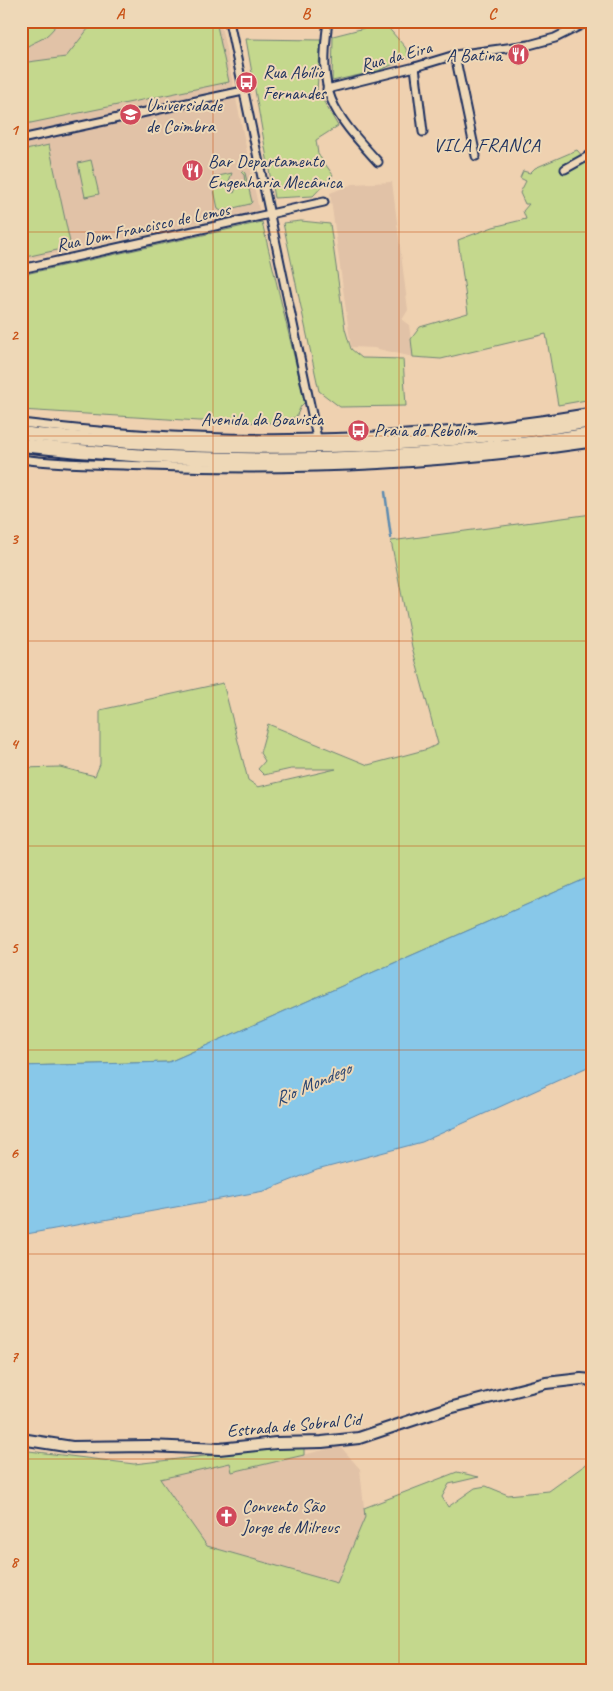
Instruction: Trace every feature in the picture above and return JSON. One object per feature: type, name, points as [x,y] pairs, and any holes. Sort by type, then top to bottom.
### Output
[{"type":"highway","name":"Avenida da Boavista","points":[[21,433],[187,446],[358,445],[440,440],[592,422]]},
{"type":"highway","points":[[21,445],[98,452],[255,459],[443,452],[592,434]]},
{"type":"street","points":[[229,21],[317,438]]},
{"type":"street","points":[[328,21],[323,67],[332,107],[378,162]]},
{"type":"street","name":"Rua da Eira","points":[[327,89],[415,68],[455,55],[529,45],[555,38],[589,21]]},
{"type":"street","points":[[455,55],[476,156]]},
{"type":"street","points":[[415,68],[423,132]]},
{"type":"street","points":[[21,139],[243,91]]},
{"type":"street","points":[[565,169],[592,154]]},
{"type":"street","name":"Rua Dom Francisco de Lemos","points":[[21,268],[324,202]]},
{"type":"street","name":"Avenida da Boavista","points":[[21,423],[187,436],[317,438],[512,424],[592,412]]},
{"type":"street","points":[[21,459],[87,465],[334,468],[444,462],[592,443]]},
{"type":"street","name":"Estrada de Sobral Cid","points":[[21,1439],[72,1446],[149,1446],[219,1449],[276,1443],[322,1442],[359,1438],[450,1408],[546,1383],[581,1379],[592,1380]]},
{"type":"shaded area","name":"Universidade de Coimbra","points":[[21,21],[220,21],[259,210],[21,261]]},
{"type":"shaded area","points":[[392,182],[408,310],[402,320],[409,325],[413,357],[374,348],[351,347],[330,193],[353,184]]},
{"type":"shaded area","points":[[340,1446],[360,1469],[365,1517],[337,1583],[207,1546],[160,1479],[230,1463],[233,1472]]},
{"type":"green space","points":[[21,21],[53,21],[54,28],[42,39],[30,44],[21,51]]},
{"type":"green space","points":[[122,21],[216,21],[229,82],[21,125],[21,67],[28,62],[66,57],[88,29]]},
{"type":"green space","points":[[384,23],[405,47],[410,57],[378,71],[332,81],[333,36]]},
{"type":"green space","points":[[246,39],[321,40],[317,90],[338,126],[316,140],[318,154],[333,175],[313,196],[274,198]]},
{"type":"green space","points":[[49,145],[71,247],[21,258],[21,151]]},
{"type":"green space","points":[[577,150],[592,167],[592,399],[558,405],[546,334],[441,359],[413,357],[411,339],[420,327],[468,313],[458,240],[493,227],[526,219],[523,211],[529,204],[525,204],[520,193],[526,181],[520,178],[523,171],[530,173],[535,168]]},
{"type":"green space","points":[[91,160],[99,194],[85,197],[78,163]]},
{"type":"green space","points":[[243,171],[252,202],[221,211],[218,209],[212,180],[214,177],[232,173],[229,181],[233,186],[231,191],[234,193],[236,188],[241,187],[245,182],[244,175],[241,172]]},
{"type":"green space","points":[[301,221],[330,224],[345,329],[351,349],[362,358],[403,359],[406,406],[340,407],[319,391],[283,223]]},
{"type":"green space","points":[[262,222],[305,402],[296,417],[276,423],[200,421],[21,410],[21,275]]},
{"type":"green space","points":[[592,514],[592,876],[169,1062],[21,1066],[21,768],[60,767],[95,776],[100,764],[100,710],[223,683],[248,780],[258,787],[336,769],[291,769],[264,775],[258,769],[265,761],[260,753],[268,724],[368,765],[428,749],[438,744],[412,647],[391,541]]},
{"type":"green space","points":[[275,1448],[304,1448],[304,1455],[232,1472],[230,1463],[160,1479],[207,1546],[337,1583],[365,1517],[364,1508],[457,1472],[479,1477],[449,1484],[442,1497],[448,1507],[475,1488],[486,1486],[508,1495],[549,1491],[592,1460],[592,1670],[21,1670],[21,1450],[134,1464]]},
{"type":"water","name":"Rio Mondego","points":[[592,876],[592,1065],[422,1142],[317,1170],[264,1191],[21,1235],[21,1066],[169,1062]]},
{"type":"waterway","points":[[385,492],[391,538]]},
{"type":"waterway","points":[[588,1064],[592,1075]]},
{"type":"place","name":"A Batina","points":[[518,55]]},
{"type":"place","name":"Rua Abílio Fernandes","points":[[247,82]]},
{"type":"place","name":"Universidade de Coimbra","points":[[130,115]]},
{"type":"place","name":"Bar Departamento Engenharia Mecânica","points":[[192,171]]},
{"type":"place","name":"Praia do Rebolim","points":[[358,430]]},
{"type":"place","name":"Convento São Jorge de Milreus","points":[[226,1516]]},
{"type":"district","name":"VILA FRANCA","points":[[487,144]]}]
